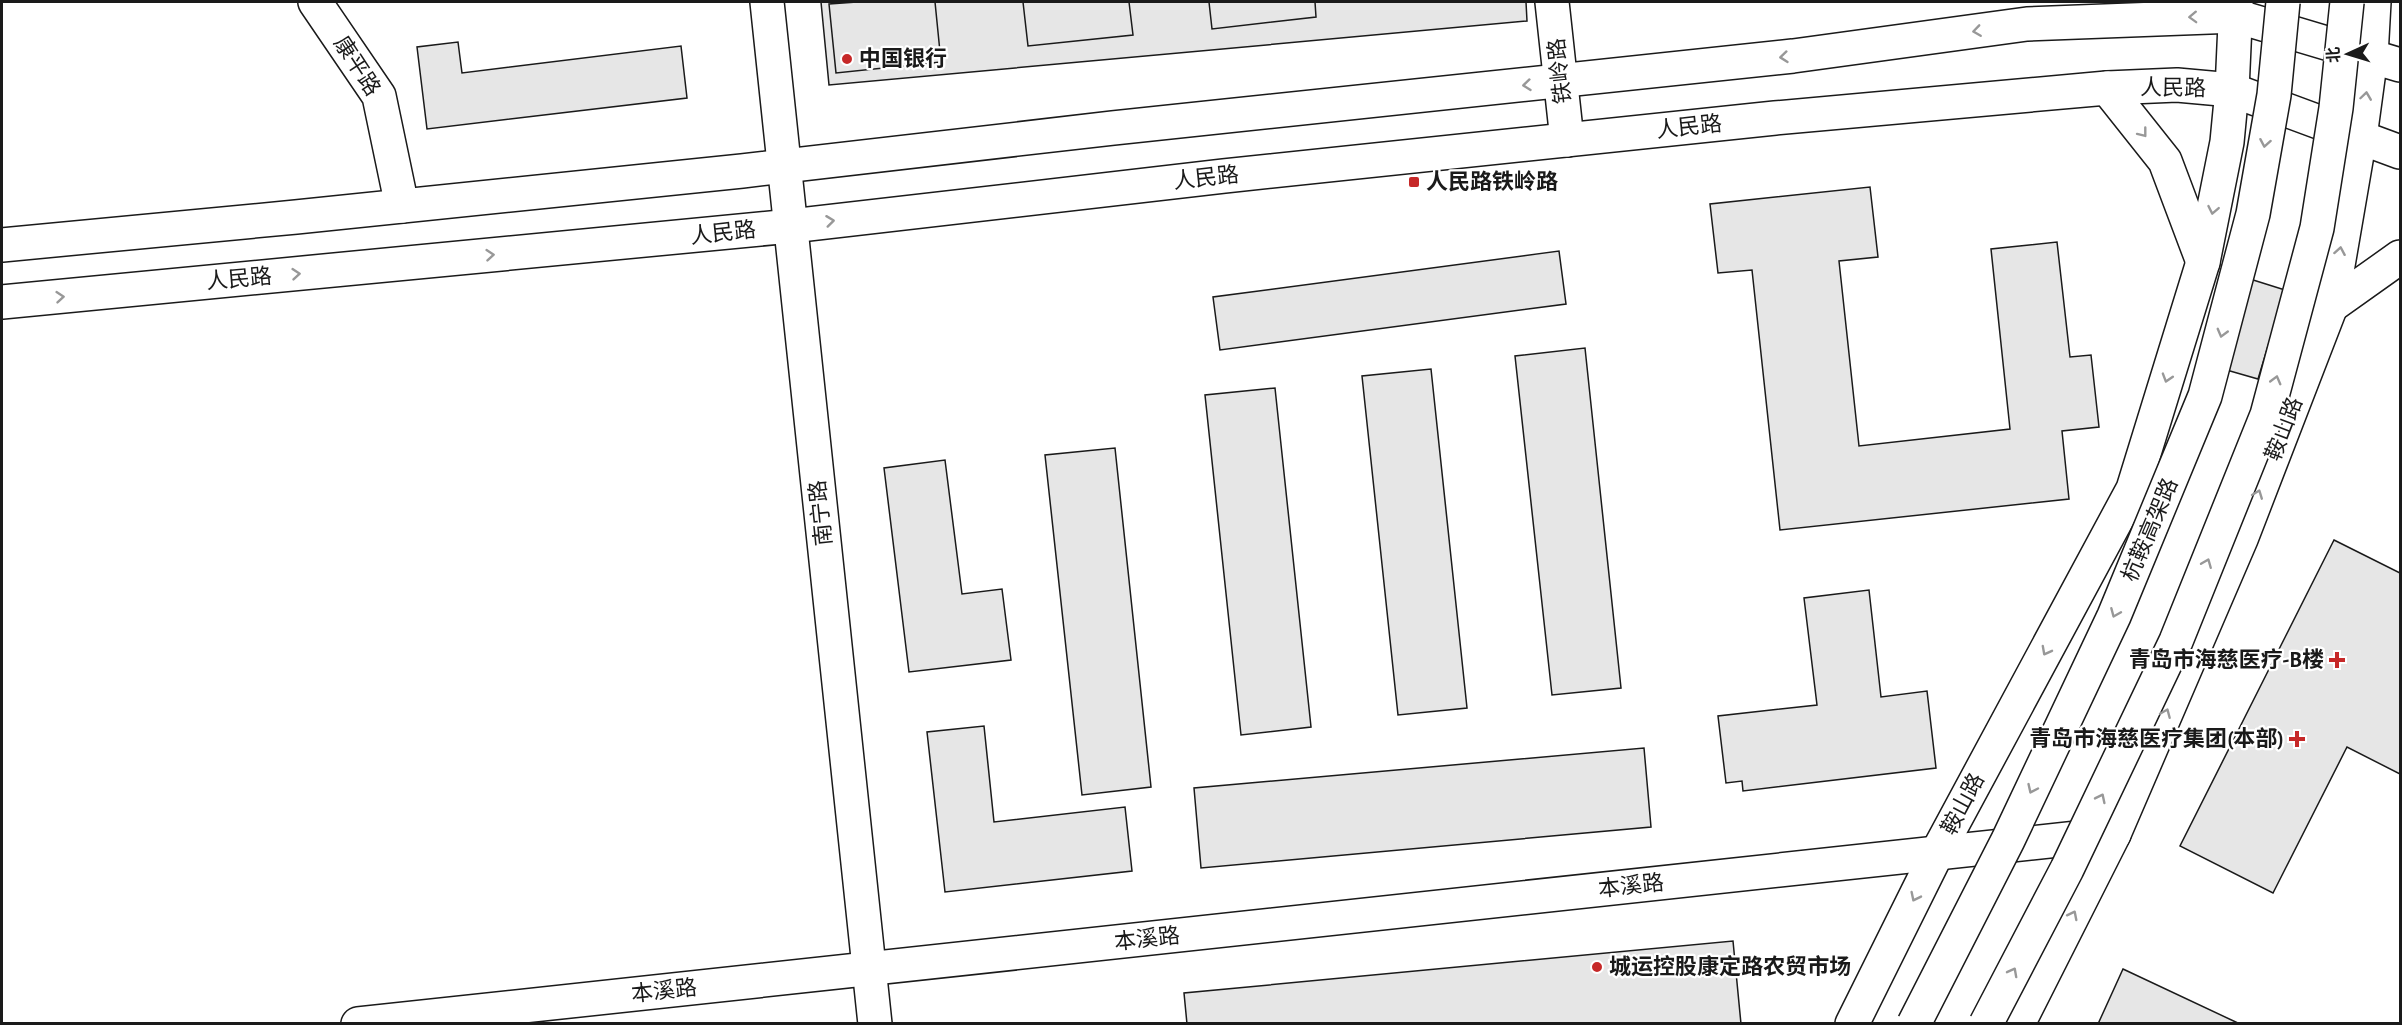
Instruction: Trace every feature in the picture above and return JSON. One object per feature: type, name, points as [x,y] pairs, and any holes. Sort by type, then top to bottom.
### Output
[{"type":"main road","name":"康平路","points":[[315,2],[379,96],[402,206]]},
{"type":"main road","name":"南宁路","points":[[767,2],[875,1023]]},
{"type":"main road","name":"铁岭路","points":[[1552,2],[1567,140]]},
{"type":"main road","points":[[2027,24],[2093,2]]},
{"type":"main road","name":"杭鞍高架路","points":[[1914,1023],[2008,840],[2114,616],[2205,396],[2253,214],[2274,95],[2283,2]]},
{"type":"main road","points":[[1986,1023],[2067,869],[2176,641],[2267,414],[2317,228],[2336,108],[2347,2]]},
{"type":"main road","name":"鞍山路","points":[[2018,1023],[2114,834],[2241,539],[2331,306],[2360,137],[2386,60],[2374,2]]},
{"type":"main road","points":[[2,245],[784,166],[1113,128],[1793,56],[2027,24],[2236,9],[2386,60]]},
{"type":"main road","points":[[2232,90],[2236,9]]},
{"type":"main road","name":"人民路","points":[[2,302],[791,226],[1567,140],[2107,88],[2177,85],[2232,90],[2400,152]]},
{"type":"main road","points":[[2107,88],[2165,161],[2203,262]]},
{"type":"main road","name":"鞍山路","points":[[1852,1023],[1937,853],[2133,489],[2203,262],[2227,142],[2232,90]]},
{"type":"main road","points":[[2331,306],[2400,257]]},
{"type":"main road","name":"鞍山路","points":[[1937,853],[2114,834]]},
{"type":"main road","name":"本溪路","points":[[358,1023],[1937,853]]},
{"type":"building","points":[[821,2],[1526,2],[1527,21],[829,85]]},
{"type":"building","points":[[935,2],[941,62],[836,73],[829,4]]},
{"type":"building","points":[[1023,2],[1129,2],[1133,35],[1028,46]]},
{"type":"building","points":[[1209,2],[1315,2],[1316,17],[1212,29]]},
{"type":"building","points":[[458,42],[462,73],[681,46],[687,98],[427,129],[417,47]]},
{"type":"building","points":[[1870,187],[1878,257],[1839,261],[1859,446],[2010,429],[1991,249],[2057,242],[2070,357],[2091,355],[2099,427],[2062,431],[2069,499],[1780,530],[1752,270],[1718,273],[1710,204]]},
{"type":"building","points":[[1559,251],[1566,304],[1220,350],[1213,297]]},
{"type":"building","points":[[2250,279],[2285,290],[2258,379],[2223,369]]},
{"type":"building","points":[[1585,348],[1621,688],[1552,695],[1515,356]]},
{"type":"building","points":[[1431,369],[1467,708],[1398,715],[1362,376]]},
{"type":"building","points":[[1275,388],[1311,727],[1241,735],[1205,395]]},
{"type":"building","points":[[1115,448],[1151,787],[1082,795],[1045,455]]},
{"type":"building","points":[[945,460],[962,594],[1002,589],[1011,660],[909,672],[884,468]]},
{"type":"building","name":"青岛市海慈医疗-B楼","points":[[2334,540],[2400,573],[2400,774],[2347,747],[2273,893],[2180,846]]},
{"type":"building","points":[[1869,590],[1881,697],[1927,691],[1936,768],[1743,791],[1742,781],[1726,783],[1718,716],[1817,705],[1804,598]]},
{"type":"building","points":[[984,726],[994,822],[1125,807],[1132,871],[945,892],[927,732]]},
{"type":"building","points":[[1644,748],[1651,827],[1201,868],[1194,788]]},
{"type":"building","name":"城运控股康定路农贸市场","points":[[1733,941],[1741,1024],[1187,1024],[1184,993]]},
{"type":"building","points":[[2123,969],[2240,1024],[2098,1024]]},
{"type":"place","name":"中国银行","points":[[847,59]]},
{"type":"place","name":"人民路铁岭路","points":[[1414,182]]},
{"type":"place","name":"青岛市海慈医疗-B楼","points":[[2337,660]]},
{"type":"place","name":"青岛市海慈医疗集团(本部)","points":[[2297,739]]},
{"type":"place","name":"城运控股康定路农贸市场","points":[[1597,967]]}]
